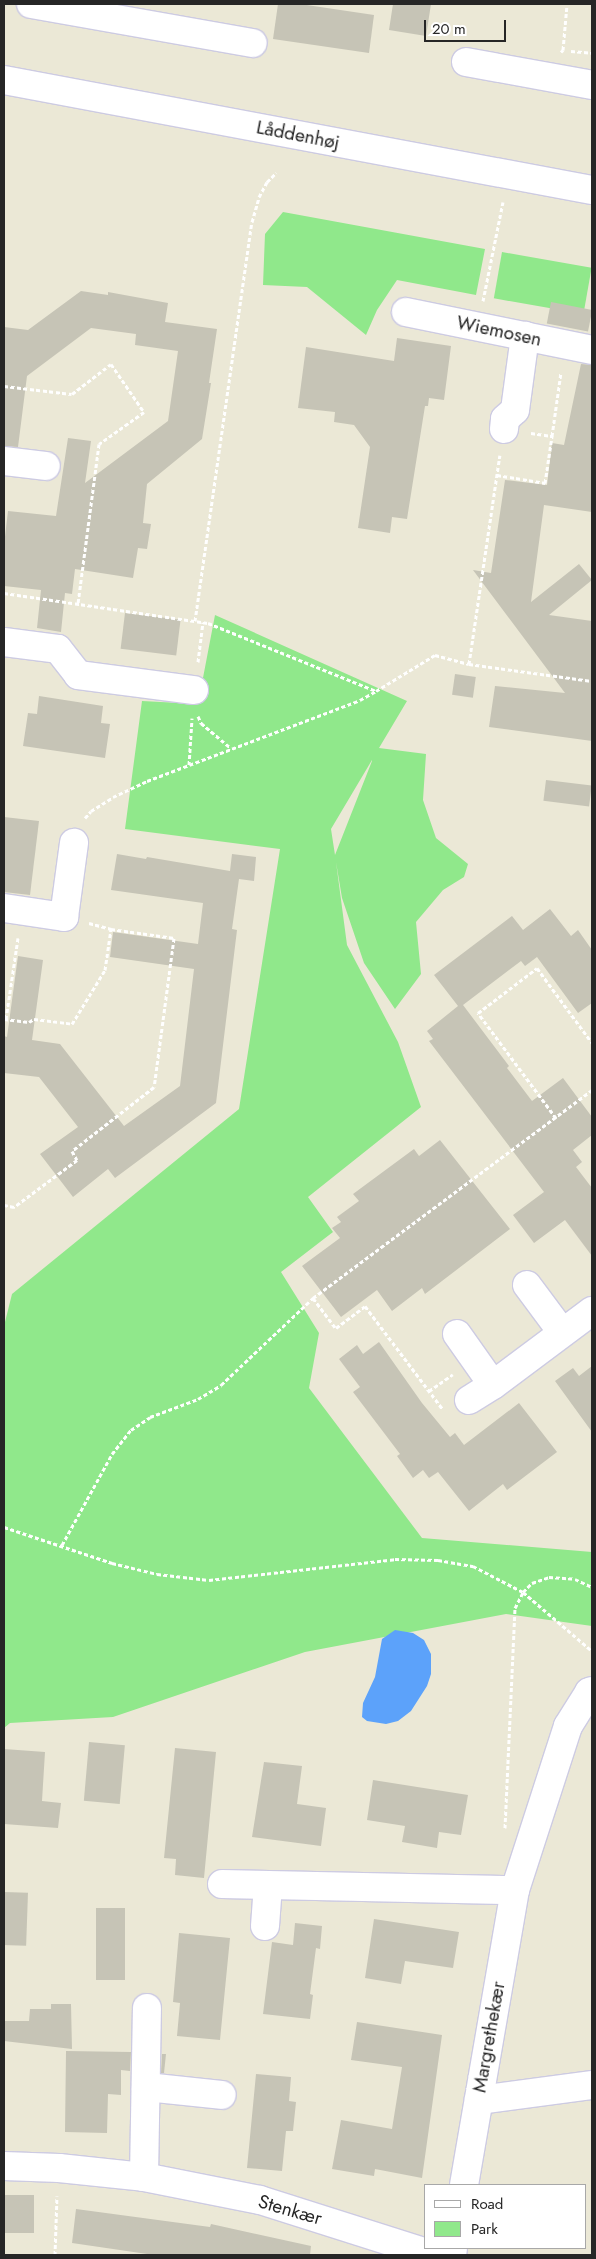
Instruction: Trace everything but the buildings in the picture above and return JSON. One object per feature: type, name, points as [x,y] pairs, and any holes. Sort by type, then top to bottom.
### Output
[{"type":"street","points":[[31,4],[252,43]]},
{"type":"street","points":[[466,62],[592,85]]},
{"type":"street","name":"Låddenhøj","points":[[4,80],[592,190]]},
{"type":"street","name":"Wiemosen","points":[[406,312],[592,350]]},
{"type":"street","points":[[504,429],[505,419],[515,410],[525,336]]},
{"type":"street","points":[[4,461],[46,466]]},
{"type":"street","points":[[4,642],[58,649],[78,675],[195,700]]},
{"type":"street","points":[[13,910],[64,917],[74,844]]},
{"type":"street","points":[[527,1285],[562,1332]]},
{"type":"street","points":[[469,1400],[493,1385],[592,1310]]},
{"type":"street","points":[[457,1334],[493,1385]]},
{"type":"street","name":"Margrethekær","points":[[464,2184],[514,1890],[568,1726],[592,1690]]},
{"type":"street","points":[[222,1884],[514,1890]]},
{"type":"street","points":[[266,1926],[268,1885]]},
{"type":"street","points":[[144,2177],[147,2008]]},
{"type":"street","points":[[478,2100],[592,2084]]},
{"type":"street","points":[[146,2088],[222,2095]]},
{"type":"street","name":"Stenkær","points":[[4,2166],[59,2168],[144,2177],[260,2200],[432,2255]]},
{"type":"path","points":[[563,50],[568,4]]},
{"type":"path","points":[[526,73],[563,50],[592,53]]},
{"type":"path","points":[[195,621],[252,222],[259,196],[267,182],[276,173]]},
{"type":"path","points":[[478,327],[509,174]]},
{"type":"path","points":[[497,475],[545,483],[564,345]]},
{"type":"path","points":[[4,386],[72,394],[112,364],[144,412],[99,444],[78,604]]},
{"type":"path","points":[[469,664],[504,429],[552,436]]},
{"type":"path","points":[[4,593],[208,623],[376,691]]},
{"type":"path","points":[[74,844],[81,825],[91,811],[147,781],[360,700],[435,655],[469,664],[592,681]]},
{"type":"path","points":[[195,700],[201,723],[231,748]]},
{"type":"path","points":[[4,1205],[14,1207],[77,1160],[72,1151],[154,1087],[174,938],[111,929],[105,970],[72,1024],[34,1019],[29,1022],[5,1019],[13,910]]},
{"type":"path","points":[[556,1118],[478,1013],[537,968],[592,1043]]},
{"type":"path","points":[[62,1545],[112,1454],[130,1430],[150,1417],[198,1399],[221,1386],[313,1298],[592,1090]]},
{"type":"path","points":[[313,1298],[336,1328],[365,1306],[444,1411]]},
{"type":"path","points":[[430,1391],[453,1374]]},
{"type":"path","points":[[4,1527],[62,1545],[112,1564],[157,1574],[209,1580],[395,1559],[438,1560],[473,1566],[522,1592],[592,1651]]},
{"type":"path","points":[[505,1831],[515,1608],[522,1592],[532,1583],[549,1577],[575,1579],[592,1587]]},
{"type":"path","points":[[55,2255],[59,2168]]},
{"type":"green space","points":[[283,212],[485,249],[476,295],[397,280],[377,310],[366,335],[307,287],[263,285],[265,234]]},
{"type":"green space","points":[[502,252],[592,268],[583,314],[494,298]]},
{"type":"green space","points":[[215,615],[407,701],[379,748],[426,754],[423,800],[436,838],[468,864],[464,877],[443,890],[416,922],[421,974],[395,1009],[364,963],[342,898],[336,862],[347,945],[398,1042],[421,1107],[308,1197],[333,1232],[281,1272],[319,1333],[309,1388],[422,1538],[592,1552],[592,1626],[506,1614],[305,1652],[113,1717],[10,1723],[4,1728],[4,1326],[12,1294],[239,1109],[280,849],[125,829],[142,701],[198,704]],"holes":[[[372,760],[335,855],[331,829]]]},
{"type":"water","points":[[395,1630],[413,1633],[424,1640],[431,1654],[431,1674],[427,1686],[411,1711],[398,1721],[386,1724],[367,1721],[362,1717],[363,1703],[375,1677],[382,1639]]}]
